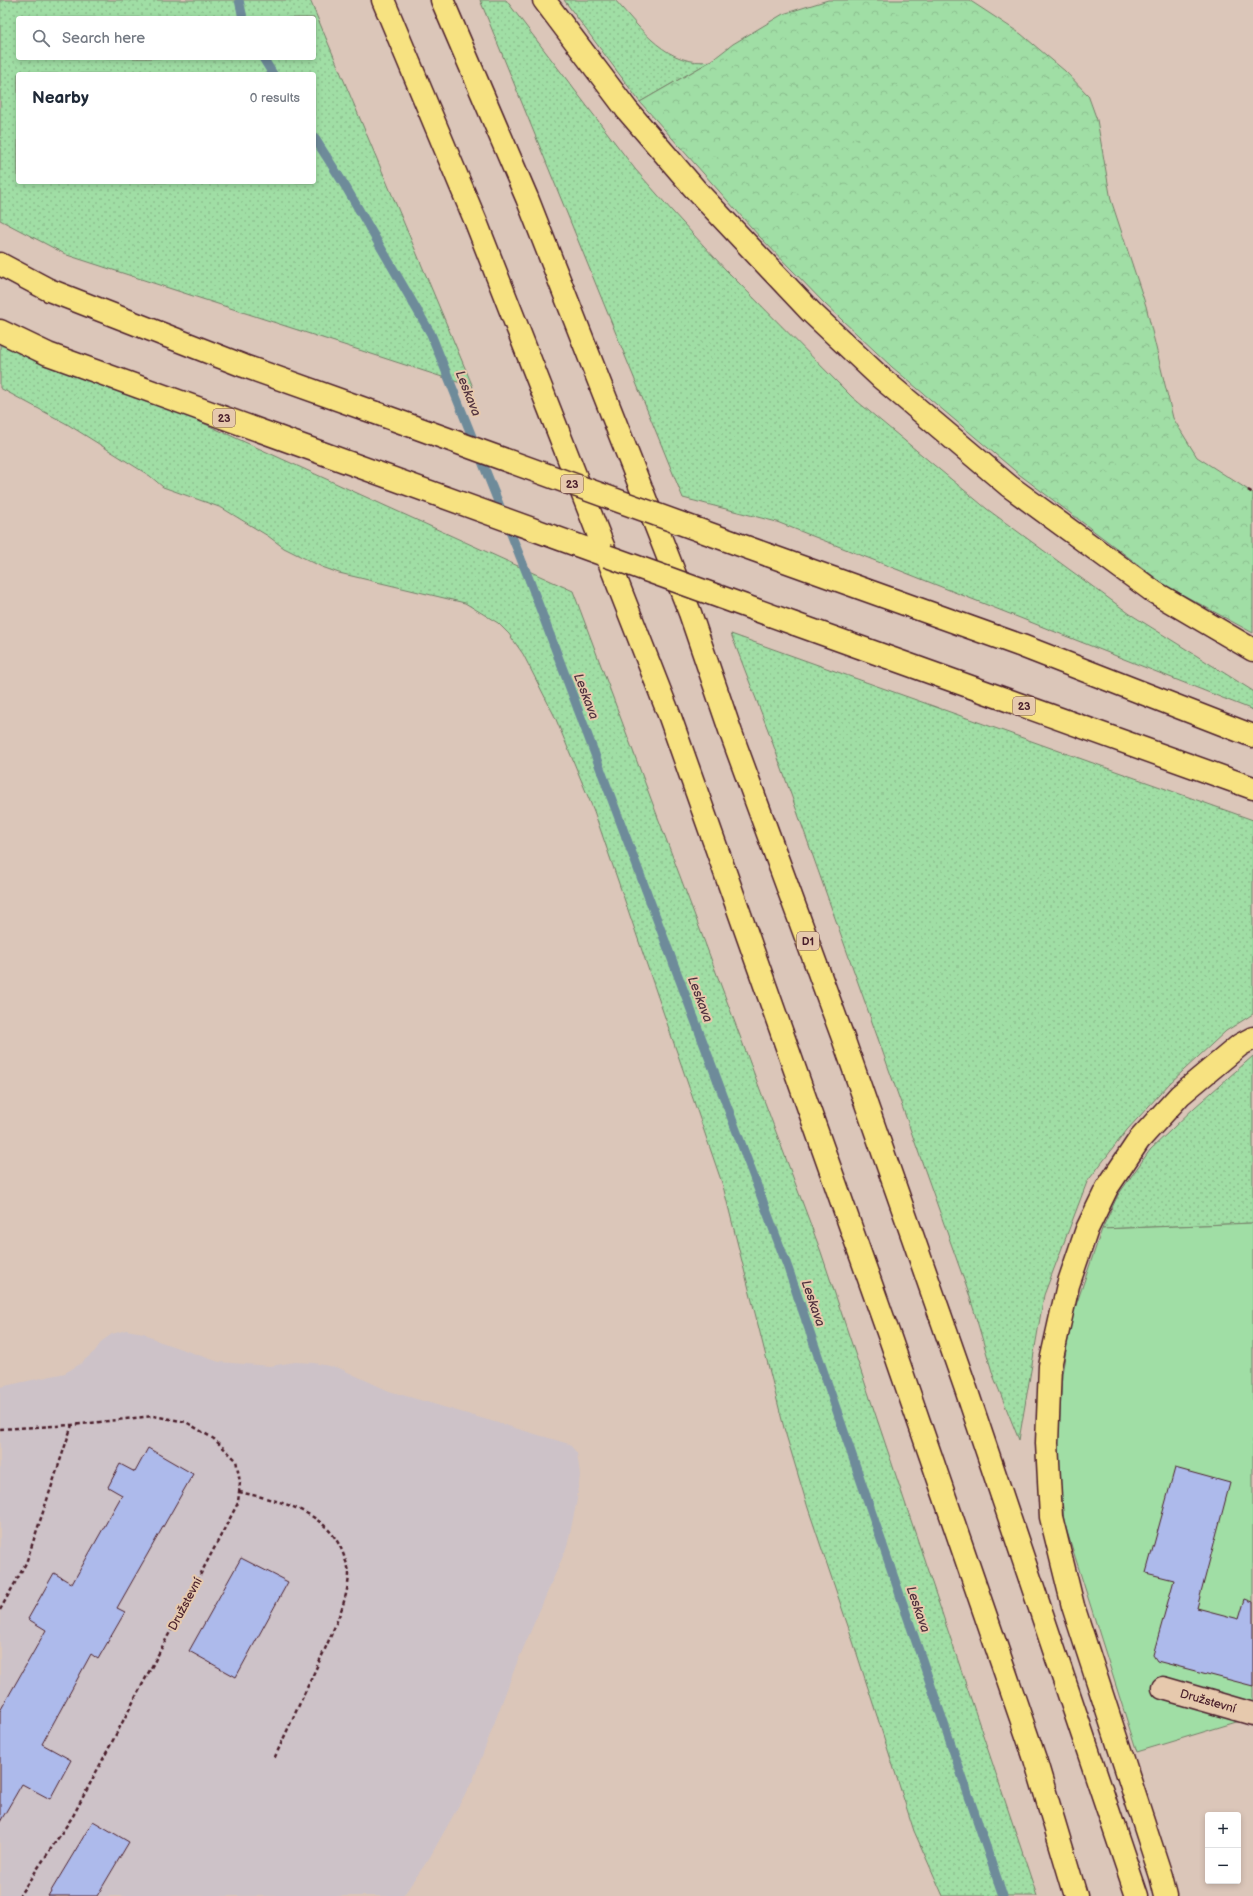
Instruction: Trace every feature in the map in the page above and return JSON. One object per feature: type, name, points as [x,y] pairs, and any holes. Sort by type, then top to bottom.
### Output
[{"type":"highway","points":[[383,0],[476,222],[670,717],[884,1323],[1035,1759],[1076,1896]]},
{"type":"highway","name":"D1","points":[[442,0],[527,198],[690,613],[843,1038],[949,1342],[1137,1896]]},
{"type":"highway","points":[[544,0],[627,110],[695,189],[811,312],[880,377],[1009,486],[1148,588],[1253,650]]},
{"type":"highway","name":"23","points":[[0,264],[50,290],[244,366],[1022,646],[1253,736]]},
{"type":"highway","name":"23","points":[[0,331],[48,354],[1253,788]]},
{"type":"highway","points":[[1166,1896],[1161,1876],[1073,1606],[1051,1517],[1047,1443],[1050,1366],[1068,1285],[1088,1229],[1106,1188],[1140,1140],[1180,1094],[1240,1045],[1253,1038]]},
{"type":"street","name":"Družstevní","points":[[1163,1688],[1253,1714]]},
{"type":"path","points":[[1248,490],[1253,493]]},
{"type":"path","name":"Družstevní","points":[[0,1429],[72,1425],[153,1416],[186,1422],[214,1439],[236,1460],[240,1482],[238,1503],[73,1816],[19,1896]]},
{"type":"path","points":[[0,1610],[26,1563],[72,1425]]},
{"type":"path","points":[[239,1492],[284,1502],[304,1511],[323,1524],[340,1544],[350,1573],[344,1600],[334,1627],[274,1759]]},
{"type":"shaded area","points":[[126,1330],[144,1333],[158,1341],[219,1362],[270,1366],[295,1362],[314,1363],[339,1368],[389,1391],[569,1444],[577,1453],[580,1475],[577,1500],[567,1547],[516,1665],[473,1780],[430,1857],[403,1896],[0,1896],[0,1387],[65,1373],[80,1364],[95,1351],[102,1341],[112,1334]]},
{"type":"green space","points":[[0,0],[310,0],[473,387],[67,255],[0,220]]},
{"type":"green space","points":[[480,0],[506,0],[635,169],[725,269],[852,397],[987,509],[1130,614],[1253,691],[1253,710],[777,522],[683,498]]},
{"type":"green space","points":[[564,0],[615,0],[645,34],[669,52],[696,62],[711,61],[640,102]]},
{"type":"green space","points":[[828,0],[969,0],[1021,34],[1065,71],[1088,95],[1097,120],[1111,200],[1146,306],[1173,418],[1197,457],[1253,493],[1253,633],[1165,585],[1020,475],[892,367],[825,304],[759,236],[640,102],[711,61],[733,44],[783,14]]},
{"type":"green space","points":[[0,331],[573,591],[821,1252],[1037,1896],[943,1896],[914,1831],[849,1629],[808,1508],[784,1428],[723,1186],[594,811],[555,717],[523,654],[509,634],[498,623],[465,603],[339,573],[322,567],[284,548],[268,536],[222,508],[163,487],[150,476],[67,424],[0,388]]},
{"type":"green space","points":[[731,634],[1253,820],[1253,1014],[1226,1031],[1170,1083],[1127,1130],[1087,1182],[1044,1295],[1019,1440],[993,1375],[969,1294],[768,730]]},
{"type":"green space","points":[[1253,1056],[1253,1223],[1102,1229],[1118,1195],[1150,1150],[1195,1107]]},
{"type":"green space","points":[[1253,1223],[1253,1717],[1137,1752],[1064,1522],[1058,1452],[1062,1374],[1072,1317],[1102,1229]]},
{"type":"building","points":[[148,1448],[193,1474],[117,1608],[125,1612],[98,1659],[91,1654],[42,1744],[71,1760],[50,1799],[22,1784],[0,1822],[0,1711],[46,1630],[28,1619],[54,1573],[72,1584],[122,1495],[108,1487],[120,1464],[135,1472]]},
{"type":"building","points":[[1175,1468],[1230,1483],[1197,1608],[1239,1619],[1245,1599],[1253,1602],[1253,1686],[1157,1661],[1153,1655],[1174,1580],[1146,1573]]},
{"type":"building","points":[[241,1558],[288,1582],[236,1677],[189,1651]]},
{"type":"building","points":[[93,1821],[129,1842],[97,1896],[48,1896]]},
{"type":"waterway","name":"Leskava","points":[[239,0],[243,16]]},
{"type":"waterway","name":"Leskava","points":[[264,60],[272,72]]},
{"type":"waterway","name":"Leskava","points":[[316,140],[347,189],[431,334],[529,579],[788,1268],[1003,1896]]}]
